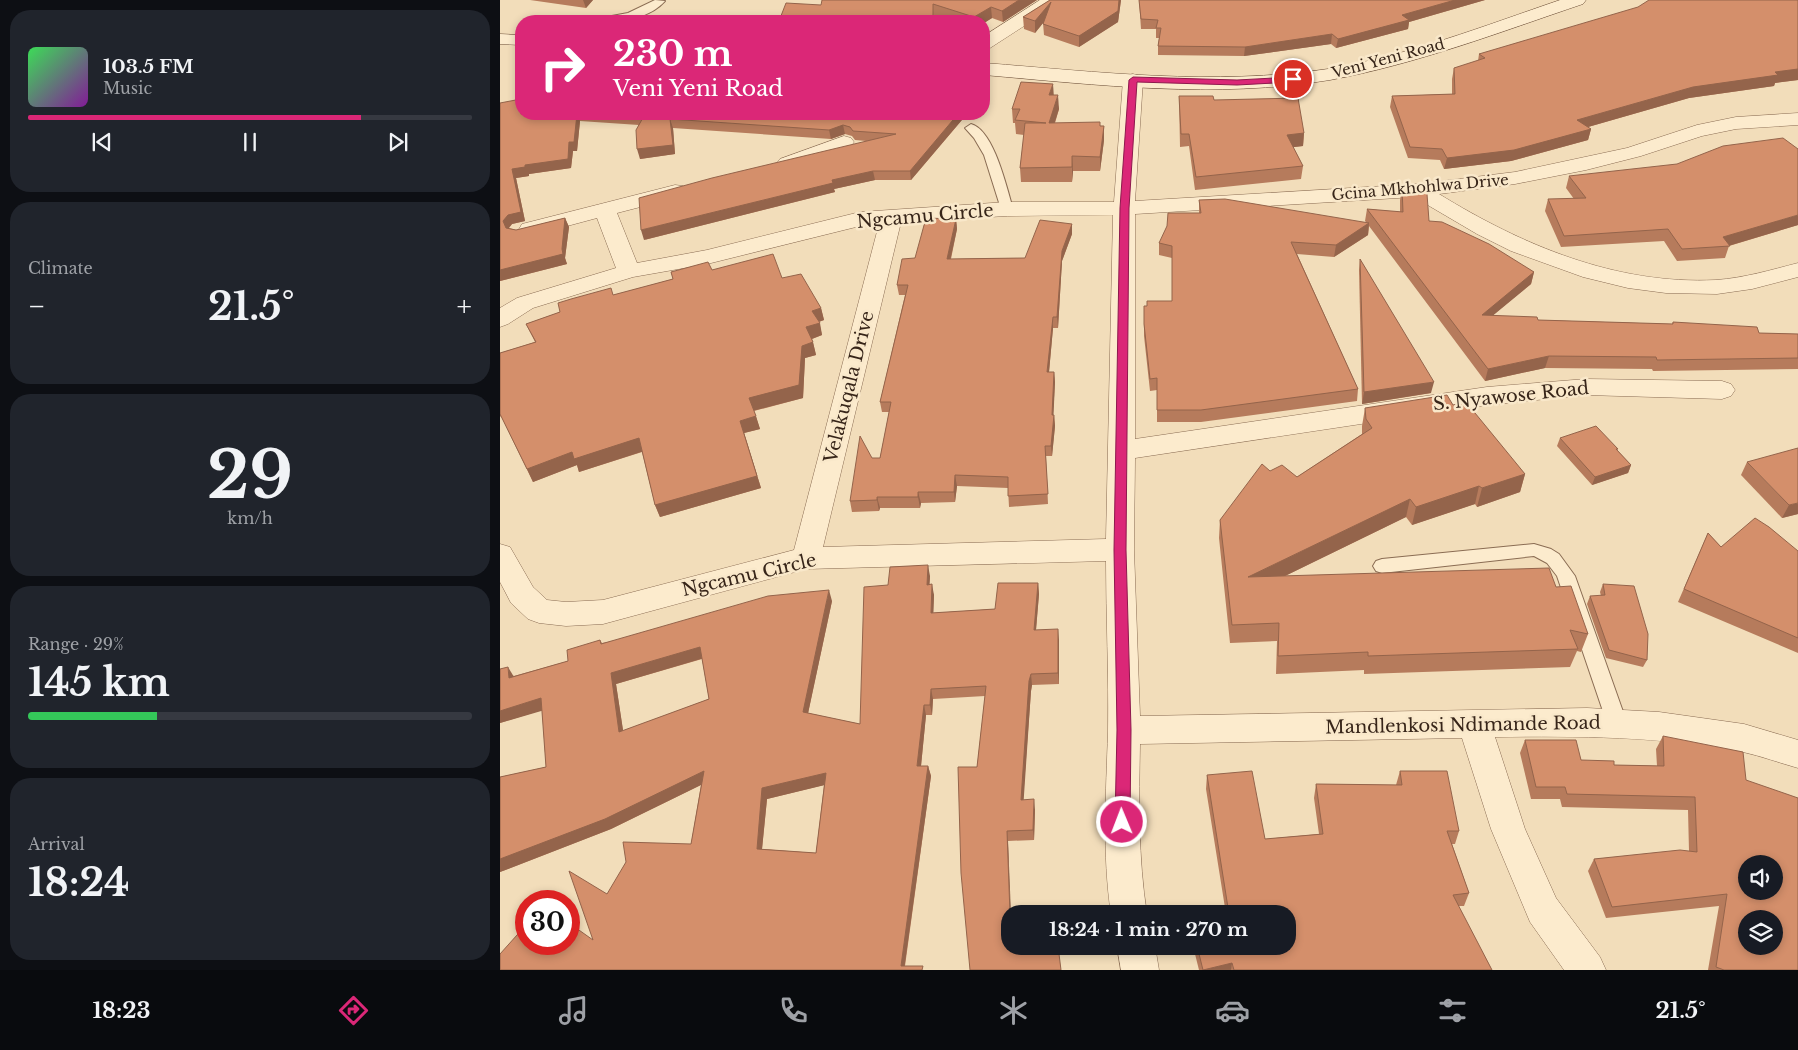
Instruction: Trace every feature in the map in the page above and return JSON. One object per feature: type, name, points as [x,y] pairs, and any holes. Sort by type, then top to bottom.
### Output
[{"type":"street","points":[[990,40],[1052,0]]},
{"type":"street","name":"Veni Yeni Road","points":[[990,69],[1133,80],[1237,82],[1293,79],[1346,71],[1409,56],[1576,0]]},
{"type":"street","points":[[1128,905],[1125,889],[1122,805],[1124,730],[1120,550],[1123,450],[1124,208],[1133,80]]},
{"type":"street","name":"Gcina Mkhohlwa Drive","points":[[1124,208],[1418,190],[1515,178],[1634,152],[1697,131],[1736,123],[1798,119]]},
{"type":"street","points":[[772,166],[808,157],[844,142]]},
{"type":"street","points":[[520,231],[698,184]]},
{"type":"street","points":[[1418,190],[1493,235],[1544,258],[1620,279],[1657,286],[1707,287],[1746,282],[1798,270]]},
{"type":"street","name":"Ngcamu Circle","points":[[500,319],[525,303],[629,271],[707,257],[860,219],[1007,209],[1124,208]]},
{"type":"street","points":[[605,210],[629,271]]},
{"type":"street","name":"Velakuqala Drive","points":[[806,558],[892,216]]},
{"type":"street","name":"S. Nyawose Road","points":[[1123,450],[1487,396],[1586,387],[1722,390]]},
{"type":"street","name":"Ngcamu Circle","points":[[500,554],[522,595],[539,611],[566,614],[603,612],[806,558],[1120,550]]},
{"type":"street","name":"Mandlenkosi Ndimande Road","points":[[1124,730],[1617,723],[1659,726],[1744,738],[1798,754]]},
{"type":"street","points":[[1474,724],[1508,829],[1543,910],[1587,970]]},
{"type":"street","points":[[1138,955],[1140,970]]},
{"type":"lane","points":[[636,15],[660,1]]},
{"type":"lane","points":[[971,128],[980,136],[987,148],[1007,209]]},
{"type":"lane","points":[[1382,566],[1534,550],[1547,553],[1558,562],[1566,576],[1617,723]]},
{"type":"building","points":[[822,0],[1019,0],[1002,11],[991,7],[977,15],[968,15],[933,4],[933,15],[781,15],[786,3],[821,5]]},
{"type":"building","points":[[1050,0],[1119,0],[1118,11],[1079,36],[1043,24],[1051,2],[1035,21],[1023,17]]},
{"type":"building","points":[[1139,0],[1455,0],[1402,15],[1409,20],[1338,39],[1332,34],[1245,47],[1158,46],[1161,28],[1156,28],[1158,20],[1141,19]]},
{"type":"building","points":[[1649,0],[1798,0],[1798,69],[1775,72],[1778,75],[1693,87],[1577,120],[1591,129],[1514,150],[1447,158],[1442,149],[1410,147],[1392,96],[1455,94],[1454,68],[1485,58],[1479,54],[1638,7]]},
{"type":"building","points":[[1021,82],[1053,84],[1049,95],[1058,95],[1049,123],[1100,122],[1100,126],[1104,126],[1100,157],[1072,156],[1072,167],[1020,168],[1025,123],[1046,123],[1015,120],[1020,109],[1012,109]]},
{"type":"building","points":[[1179,96],[1213,96],[1214,100],[1298,98],[1304,133],[1287,135],[1303,166],[1196,177],[1189,134],[1181,134]]},
{"type":"building","points":[[515,100],[515,120],[576,120],[574,142],[569,142],[568,159],[525,165],[525,167],[512,169],[521,212],[508,215],[503,221],[506,228],[516,230],[565,218],[563,254],[500,270],[500,103]]},
{"type":"building","points":[[642,120],[670,120],[673,145],[637,149],[636,130]]},
{"type":"building","points":[[684,120],[953,120],[910,171],[873,171],[832,180],[833,183],[641,230],[639,198],[712,178],[896,134],[853,131],[850,127],[843,125],[829,130]]},
{"type":"building","points":[[1783,138],[1798,149],[1798,215],[1723,237],[1730,246],[1682,249],[1668,229],[1564,236],[1548,199],[1586,198],[1569,176],[1677,164],[1723,146]]},
{"type":"building","points":[[1416,187],[1427,194],[1429,221],[1442,222],[1489,244],[1534,272],[1482,315],[1537,317],[1538,320],[1673,324],[1673,322],[1757,327],[1759,333],[1798,334],[1798,358],[1657,360],[1656,357],[1549,356],[1488,369],[1367,209],[1403,212],[1402,188]]},
{"type":"building","points":[[1225,199],[1369,223],[1336,245],[1291,242],[1358,389],[1201,410],[1157,410],[1157,378],[1150,379],[1144,306],[1147,306],[1147,301],[1172,301],[1172,246],[1159,243],[1167,226],[1168,213],[1201,213],[1199,200]]},
{"type":"building","points":[[926,218],[956,219],[947,259],[1025,258],[1040,220],[1072,224],[1062,251],[1057,317],[1053,317],[1047,372],[1054,372],[1052,415],[1054,415],[1051,446],[1045,446],[1048,494],[1008,496],[1008,477],[955,475],[954,492],[918,492],[918,497],[877,497],[877,500],[850,501],[860,436],[872,458],[880,458],[891,402],[880,402],[908,285],[897,285],[902,259],[915,258]]},
{"type":"building","points":[[773,254],[782,278],[801,274],[821,308],[812,311],[820,323],[806,327],[813,342],[802,346],[799,385],[749,398],[756,416],[740,421],[757,476],[655,505],[639,438],[574,459],[572,452],[527,469],[500,414],[500,353],[536,342],[526,324],[560,312],[558,303],[571,299],[611,288],[613,295],[673,279],[671,272],[708,262],[712,270]]},
{"type":"building","points":[[1360,259],[1434,382],[1364,392]]},
{"type":"building","points":[[1447,395],[1453,405],[1466,402],[1525,474],[1482,488],[1479,486],[1416,507],[1410,499],[1248,577],[1549,568],[1556,587],[1571,586],[1588,634],[1570,630],[1578,649],[1368,656],[1368,652],[1278,656],[1279,623],[1232,625],[1220,520],[1262,464],[1270,471],[1282,465],[1297,477],[1372,428],[1366,419],[1365,408]]},
{"type":"building","points":[[1596,426],[1631,465],[1595,477],[1560,438]]},
{"type":"building","points":[[1798,448],[1798,503],[1789,505],[1747,462]]},
{"type":"building","points":[[1755,518],[1798,551],[1798,638],[1684,589],[1708,533],[1721,547]]},
{"type":"building","points":[[928,565],[927,585],[932,584],[931,613],[995,609],[998,583],[1038,583],[1034,630],[1058,629],[1058,673],[1031,674],[1029,681],[1021,800],[1034,799],[1033,830],[1007,831],[1010,905],[1001,905],[1001,955],[1059,955],[1061,970],[970,970],[961,873],[958,767],[977,767],[986,686],[931,689],[930,705],[924,705],[917,766],[928,766],[901,966],[923,966],[922,970],[500,970],[500,954],[515,937],[515,955],[580,955],[580,931],[593,940],[580,903],[580,890],[576,890],[569,871],[607,894],[626,862],[623,842],[691,844],[704,771],[605,819],[500,859],[500,777],[546,767],[541,698],[500,711],[500,669],[508,667],[509,678],[568,661],[567,650],[600,640],[601,644],[768,596],[829,590],[803,712],[860,724],[864,587],[888,585],[890,567]],"holes":[[[700,647],[709,699],[619,732],[611,673]],[[826,773],[816,853],[757,849],[762,788]]]},
{"type":"building","points":[[1603,584],[1634,586],[1648,634],[1647,660],[1609,650],[1590,596],[1605,595]]},
{"type":"building","points":[[1663,736],[1743,752],[1746,780],[1798,798],[1798,970],[1724,970],[1716,967],[1727,894],[1612,907],[1594,859],[1680,850],[1697,852],[1695,797],[1567,794],[1565,787],[1536,787],[1525,740],[1576,740],[1581,760],[1614,761],[1614,765],[1664,766]]},
{"type":"building","points":[[1252,771],[1265,839],[1323,834],[1316,784],[1402,785],[1400,771],[1447,771],[1459,831],[1447,831],[1469,893],[1453,895],[1492,970],[1234,970],[1232,963],[1203,970],[1199,955],[1296,955],[1296,905],[1228,905],[1207,775]]},
{"type":"route","points":[[1122,822],[1124,730],[1120,550],[1123,450],[1124,208],[1133,80],[1237,82],[1293,79]]}]
